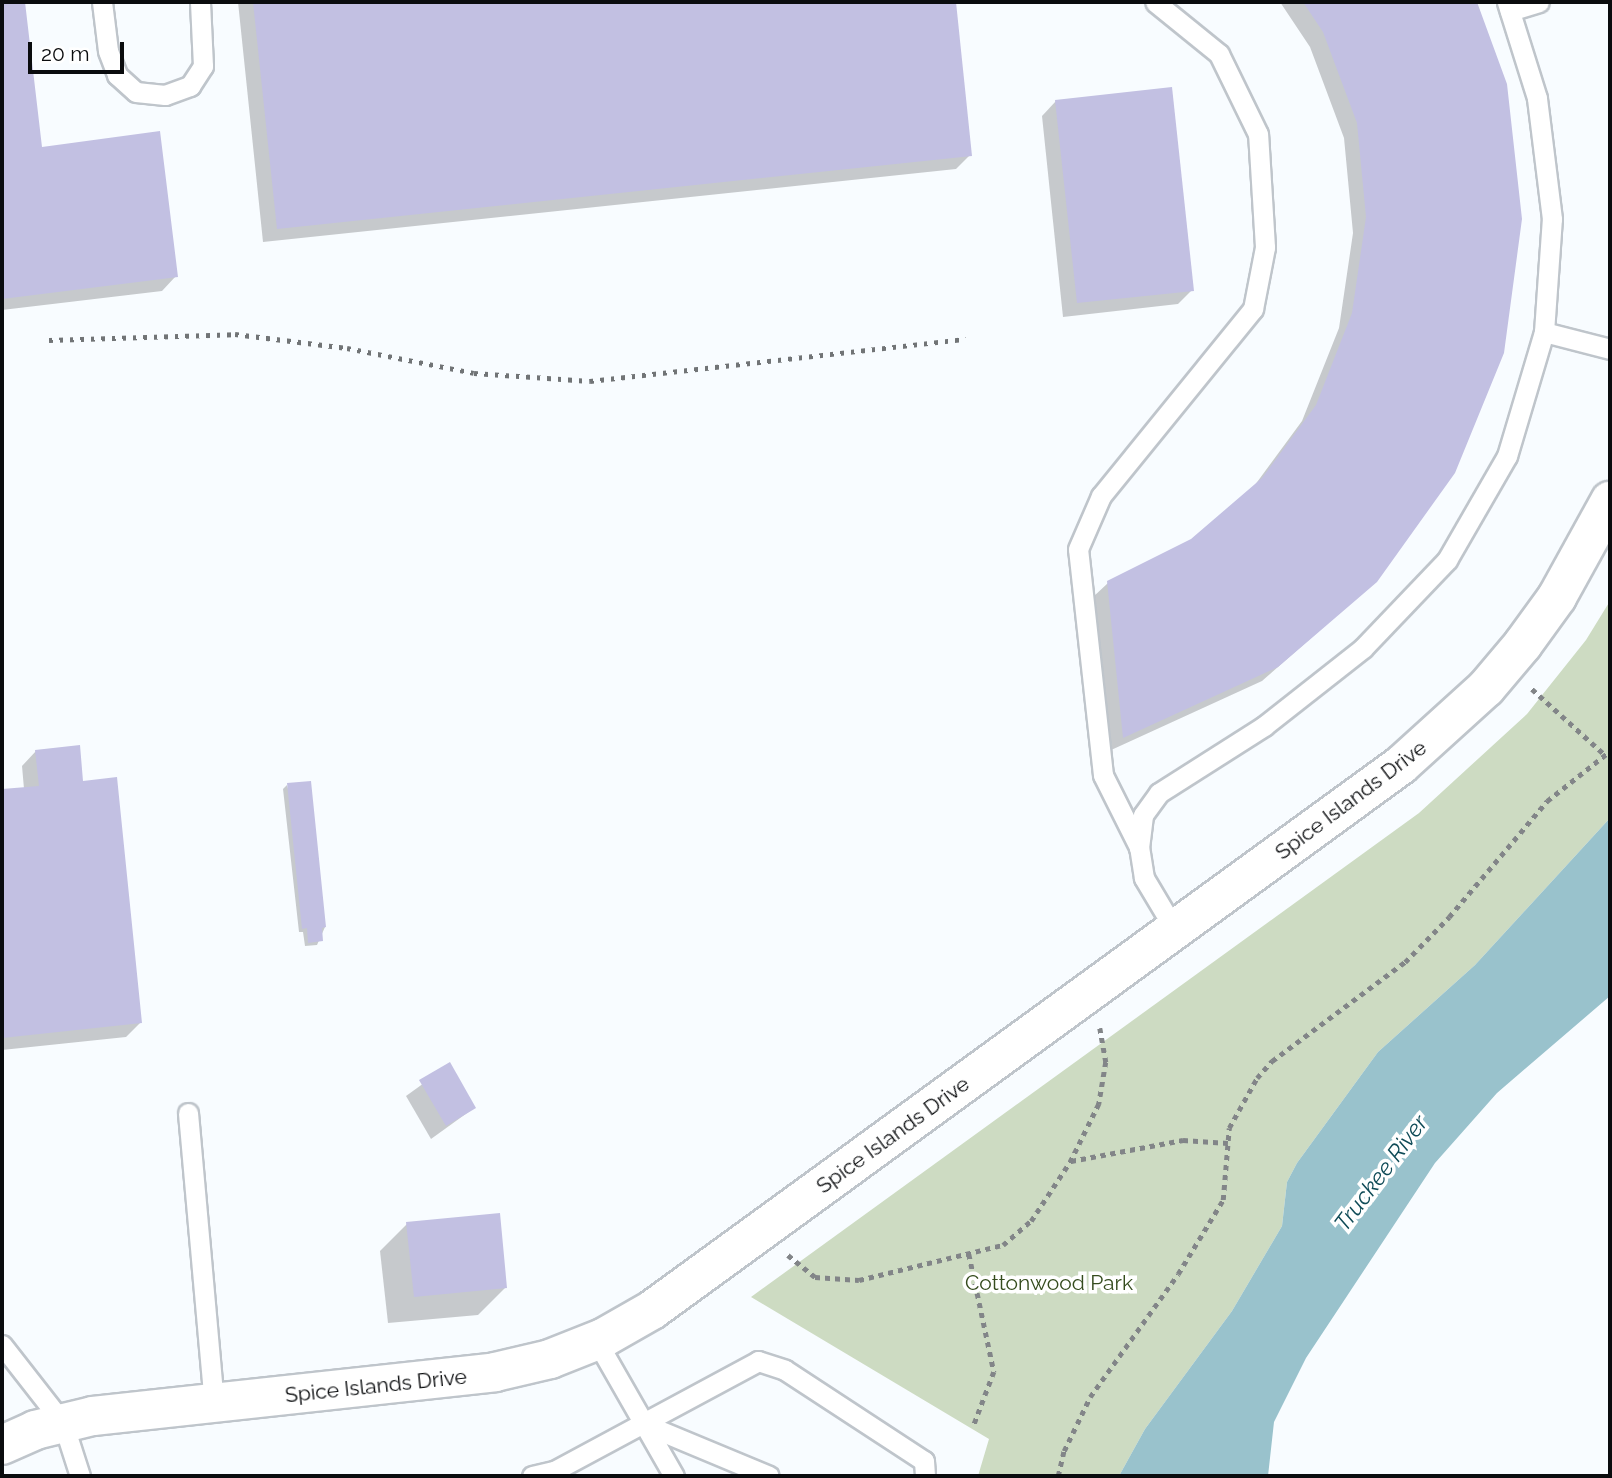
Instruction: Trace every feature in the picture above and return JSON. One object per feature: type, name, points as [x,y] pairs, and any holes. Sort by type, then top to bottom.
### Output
[{"type":"street","name":"Spice Islands Drive","points":[[2,1445],[63,1423],[495,1373],[596,1340],[652,1310],[1401,765],[1506,665],[1557,597],[1610,501]]},
{"type":"lane","points":[[102,2],[108,51],[117,75],[136,92],[165,95],[190,86],[203,66],[200,2]]},
{"type":"lane","points":[[1139,848],[1103,775],[1078,550],[1101,496],[1253,309],[1265,247],[1258,134],[1219,54],[1155,2]]},
{"type":"lane","points":[[1175,930],[1144,878],[1139,848],[1143,815],[1159,793],[1264,726],[1363,648],[1447,560],[1507,456],[1544,332],[1552,219],[1536,98],[1509,6],[1539,2]]},
{"type":"lane","points":[[1544,332],[1610,349]]},
{"type":"lane","points":[[188,1112],[214,1404]]},
{"type":"lane","points":[[596,1340],[674,1476]]},
{"type":"lane","points":[[2,1345],[63,1423],[80,1476]]},
{"type":"lane","points":[[532,1476],[554,1471],[758,1362],[785,1370],[924,1461],[925,1476]]},
{"type":"lane","points":[[645,1424],[769,1476]]},
{"type":"path","points":[[1506,665],[1604,754]]},
{"type":"path","points":[[1058,1476],[1064,1451],[1090,1397],[1178,1274],[1223,1200],[1228,1143],[1240,1102],[1272,1061],[1405,962],[1450,918],[1547,801],[1610,751]]},
{"type":"path","points":[[760,1232],[815,1277],[838,1280],[902,1273],[1003,1245],[1031,1221],[1073,1157],[1099,1104],[1106,1062],[1094,989]]},
{"type":"path","points":[[1073,1157],[1071,1161],[1183,1140],[1228,1143]]},
{"type":"path","points":[[969,1254],[994,1372],[974,1425]]},
{"type":"green space","name":"Cottonwood Park","points":[[1610,601],[1610,818],[1475,965],[1378,1052],[1297,1163],[1287,1182],[1282,1226],[1232,1311],[1145,1429],[1119,1476],[978,1476],[989,1439],[751,1297],[1419,813],[1527,714],[1586,640]]},
{"type":"water","name":"Truckee River","points":[[1610,818],[1610,996],[1497,1093],[1435,1163],[1306,1358],[1274,1422],[1268,1476],[1119,1476],[1145,1429],[1232,1311],[1282,1226],[1287,1182],[1297,1163],[1378,1052],[1475,965]]},
{"type":"building","points":[[2,2],[25,2],[42,147],[160,131],[178,277],[2,299]]},
{"type":"building","points":[[253,2],[956,2],[972,156],[277,229]]},
{"type":"building","points":[[1303,2],[1477,2],[1507,84],[1522,219],[1504,353],[1455,473],[1377,582],[1278,667],[1123,738],[1107,581],[1191,539],[1262,478],[1316,405],[1352,313],[1366,217],[1357,123],[1323,32]]},
{"type":"building","points":[[1172,87],[1194,291],[1077,303],[1055,100]]},
{"type":"building","points":[[80,745],[83,781],[117,777],[142,1023],[2,1038],[2,789],[39,786],[35,750]]},
{"type":"building","points":[[311,781],[326,927],[322,928],[323,941],[308,943],[307,928],[302,929],[287,783]]},
{"type":"building","points":[[450,1062],[476,1108],[446,1126],[419,1080]]},
{"type":"building","points":[[500,1213],[507,1288],[414,1297],[406,1222]]},
{"type":"railway","points":[[49,340],[235,334],[347,348],[474,373],[590,381],[966,339]]}]
